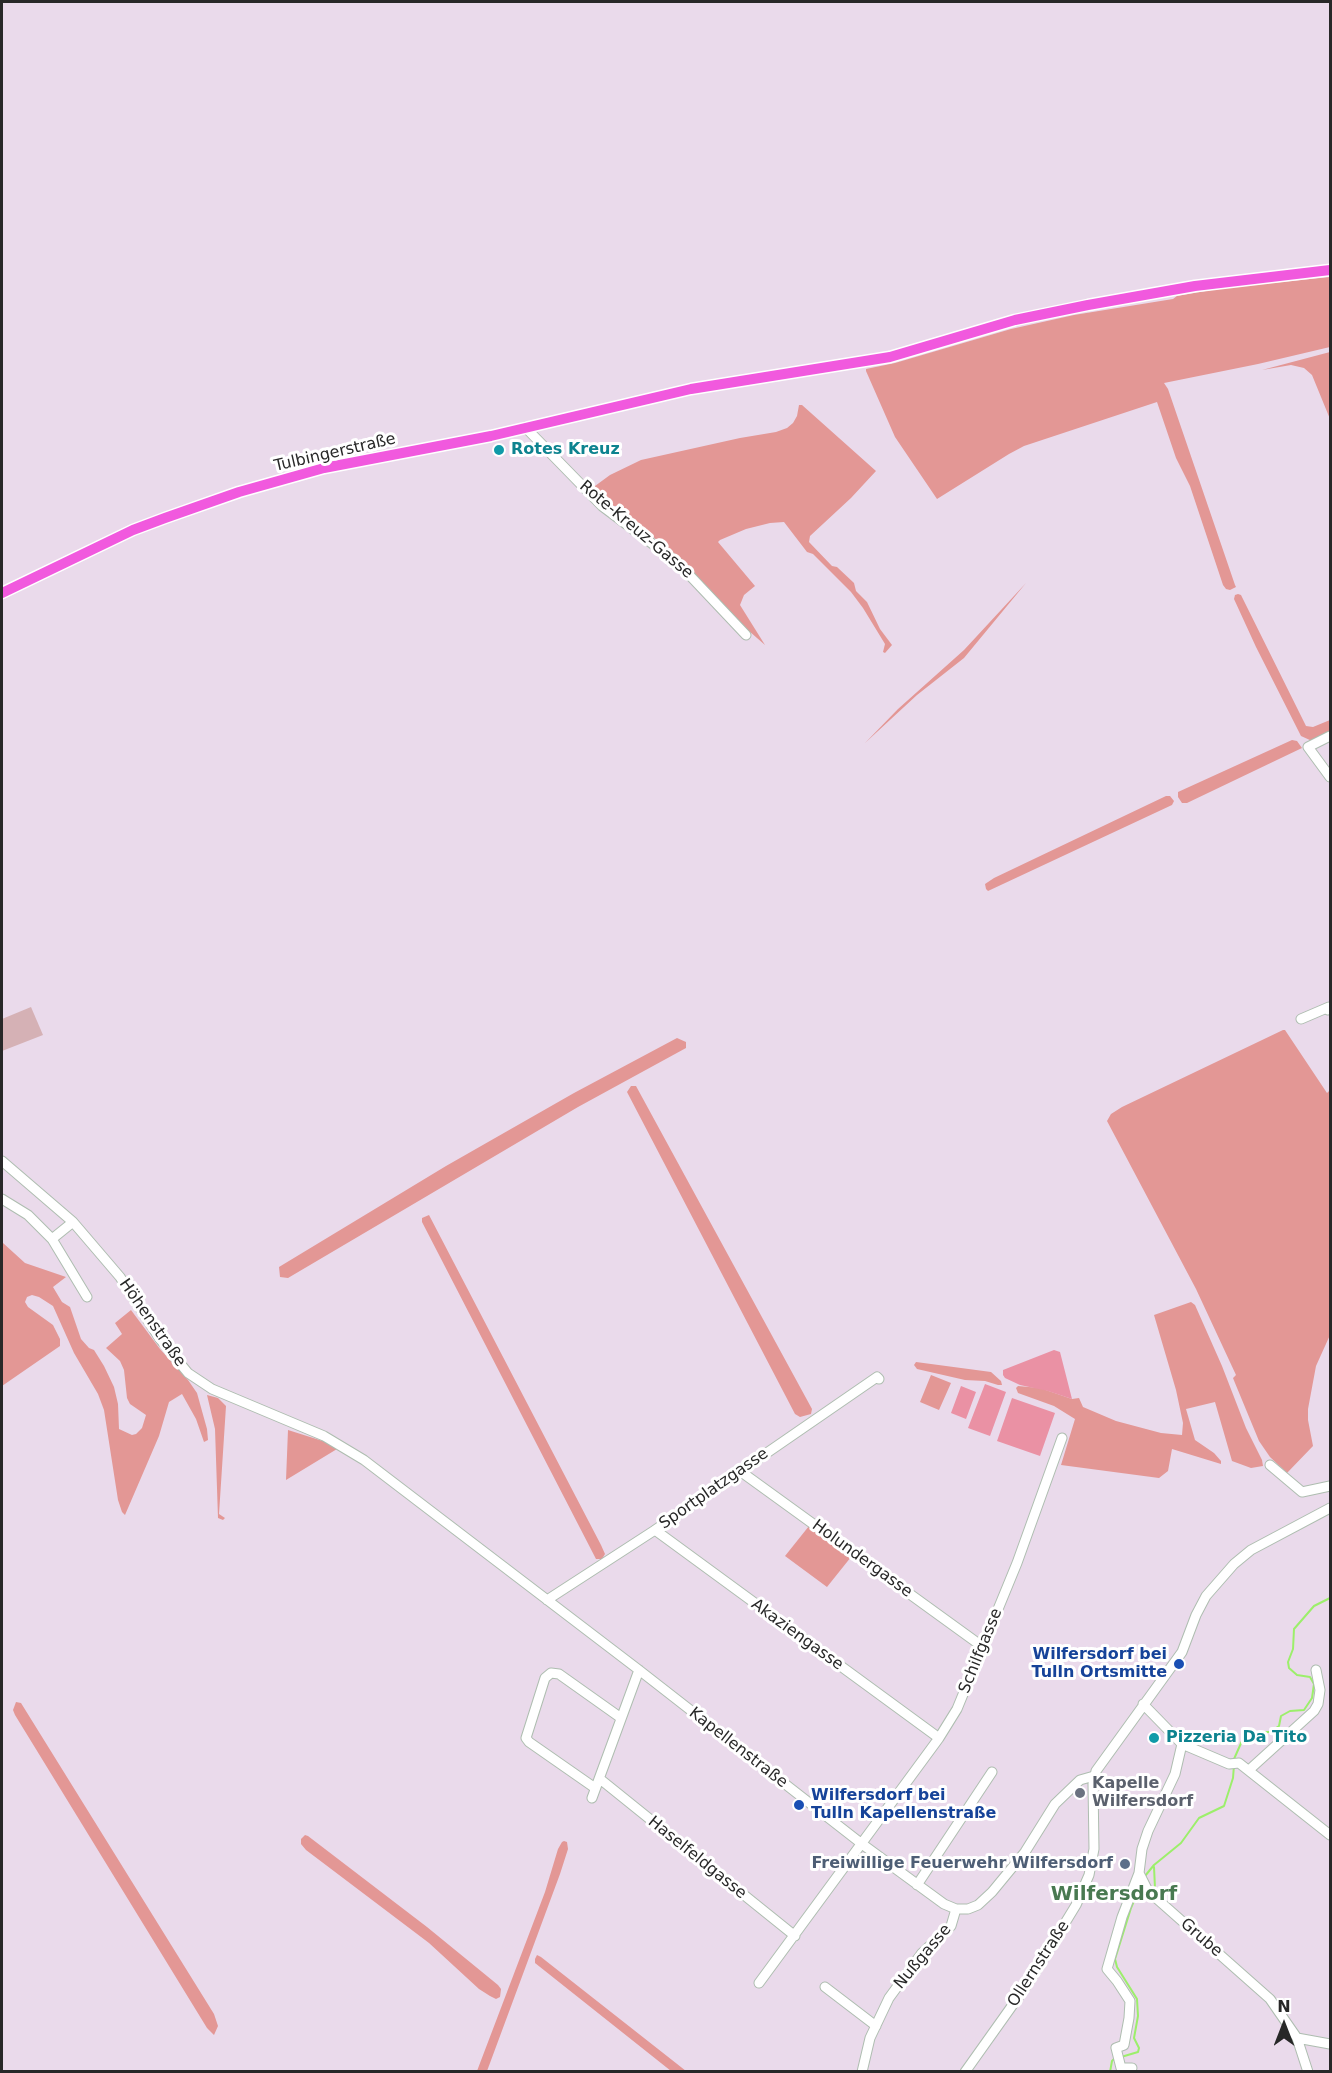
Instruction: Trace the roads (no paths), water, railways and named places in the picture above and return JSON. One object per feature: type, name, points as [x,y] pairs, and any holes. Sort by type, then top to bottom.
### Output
[{"type":"main road","name":"Tulbingerstraße","points":[[2,593],[133,530],[223,498],[324,468],[491,436],[691,389],[890,357],[1015,320],[1146,294],[1330,270]]},
{"type":"street","name":"Rote-Kreuz-Gasse","points":[[525,427],[602,506],[678,563],[746,634]]},
{"type":"street","points":[[1330,736],[1308,747],[1330,777]]},
{"type":"street","points":[[1301,1019],[1329,1007],[1330,1010]]},
{"type":"street","name":"Höhenstraße","points":[[2,1161],[73,1222],[120,1277],[160,1339],[188,1373],[222,1394],[324,1436],[364,1460]]},
{"type":"street","points":[[2,1199],[28,1215],[52,1239],[87,1297]]},
{"type":"street","points":[[52,1239],[73,1222]]},
{"type":"street","name":"Sportplatzgasse","points":[[547,1600],[655,1530],[877,1377],[879,1379]]},
{"type":"street","name":"Schilfgasse","points":[[862,1844],[939,1738],[957,1709],[1017,1563],[1062,1438]]},
{"type":"street","name":"Kapellenstraße","points":[[364,1460],[862,1844],[917,1885],[956,1910]]},
{"type":"street","points":[[1270,1465],[1302,1492],[1330,1486]]},
{"type":"street","name":"Holundergasse","points":[[740,1471],[983,1647]]},
{"type":"street","points":[[956,1910],[978,1905],[992,1892],[1025,1852],[1055,1804],[1080,1780],[1094,1776],[1100,1763],[1182,1652],[1201,1605],[1218,1580],[1251,1550],[1330,1508]]},
{"type":"street","name":"Akaziengasse","points":[[655,1530],[939,1738]]},
{"type":"street","points":[[596,1789],[639,1670]]},
{"type":"street","points":[[1249,1770],[1314,1711],[1318,1704],[1320,1690],[1316,1670]]},
{"type":"street","name":"Haselfeldgasse","points":[[621,1718],[559,1674],[551,1673],[545,1678],[526,1738],[795,1936]]},
{"type":"street","points":[[1143,1704],[1182,1744],[1228,1764],[1239,1763],[1330,1835]]},
{"type":"street","points":[[1132,2068],[1121,2068],[1116,2048],[1124,2045],[1130,2001],[1118,1981],[1107,1969],[1122,1917],[1140,1875],[1145,1840],[1175,1774],[1182,1744]]},
{"type":"street","points":[[917,1885],[992,1772]]},
{"type":"street","name":"Ollernstraße","points":[[965,2072],[1029,1982],[1076,1905],[1089,1875],[1094,1850],[1094,1776]]},
{"type":"street","points":[[759,1983],[862,1844]]},
{"type":"street","name":"Grube","points":[[1140,1875],[1148,1891],[1270,1999],[1297,2038],[1308,2072]]},
{"type":"street","name":"Nußgasse","points":[[862,2072],[870,2037],[889,1998],[922,1953],[951,1926],[956,1910]]},
{"type":"street","points":[[825,1987],[876,2026]]},
{"type":"street","points":[[1297,2038],[1330,2044]]},
{"type":"waterway","points":[[1234,1759],[1242,1741],[1254,1732],[1270,1732],[1279,1726],[1281,1716],[1290,1711],[1304,1710],[1312,1698],[1314,1684],[1310,1677],[1297,1675],[1289,1668],[1288,1662],[1293,1649],[1294,1629],[1314,1606],[1330,1598]]},
{"type":"waterway","points":[[1145,1876],[1154,1865],[1181,1843],[1199,1818],[1224,1806],[1233,1778],[1234,1765]]},
{"type":"waterway","points":[[1154,1867],[1155,1888]]},
{"type":"waterway","points":[[1121,2057],[1138,2052],[1139,2048],[1134,2038],[1138,2016],[1137,1999],[1117,1967],[1115,1959],[1141,1884]]},
{"type":"waterway","points":[[1110,2072],[1112,2061],[1115,2058]]},
{"type":"place","name":"Rotes Kreuz","points":[[499,450]]},
{"type":"place","name":"Wilfersdorf bei Tulln Ortsmitte","points":[[1179,1664]]},
{"type":"place","name":"Pizzeria Da Tito","points":[[1154,1738]]},
{"type":"place","name":"Kapelle Wilfersdorf","points":[[1080,1793]]},
{"type":"place","name":"Wilfersdorf bei Tulln Kapellenstraße","points":[[799,1805]]},
{"type":"place","name":"Freiwillige Feuerwehr Wilfersdorf","points":[[1125,1864]]},
{"type":"district","name":"Wilfersdorf","points":[[1114,1895]]}]
